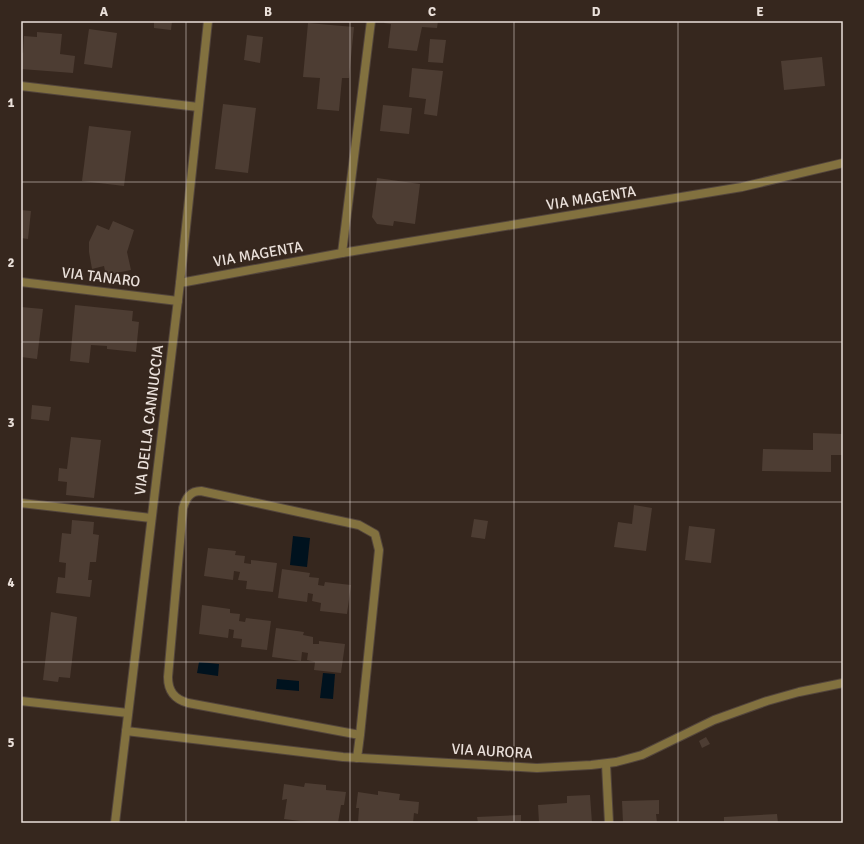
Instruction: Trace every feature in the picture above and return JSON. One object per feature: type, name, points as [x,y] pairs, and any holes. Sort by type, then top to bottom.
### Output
[{"type":"street","name":"VIA DELLA CANNUCCIA","points":[[115,823],[178,301],[208,21]]},
{"type":"street","points":[[342,253],[370,21]]},
{"type":"street","points":[[21,86],[198,107]]},
{"type":"street","name":"VIA MAGENTA","points":[[180,283],[342,253],[742,188],[843,164]]},
{"type":"street","name":"VIA TANARO","points":[[21,282],[178,301]]},
{"type":"street","points":[[357,758],[360,735],[379,550],[374,534],[360,525],[201,491],[193,492],[186,499],[183,508],[168,677],[168,686],[172,694],[188,703],[360,735]]},
{"type":"street","points":[[21,503],[151,518]]},
{"type":"street","name":"VIA AURORA","points":[[126,731],[317,755],[357,758],[537,768],[606,764],[648,752],[731,713],[790,694],[843,683]]},
{"type":"street","points":[[21,701],[128,713]]},
{"type":"street","points":[[606,764],[609,823]]},
{"type":"water","points":[[293,536],[310,538],[307,567],[290,565]]},
{"type":"water","points":[[199,662],[219,664],[218,676],[197,673]]},
{"type":"water","points":[[323,673],[335,674],[333,699],[320,698]]},
{"type":"water","points":[[277,679],[299,681],[299,691],[276,689]]},
{"type":"building","points":[[154,21],[172,21],[171,30],[154,28]]},
{"type":"building","points":[[385,21],[438,21],[437,28],[422,27],[417,51],[388,48],[391,24],[384,23]]},
{"type":"building","points":[[308,23],[354,27],[349,78],[342,78],[339,111],[317,109],[320,78],[303,77]]},
{"type":"building","points":[[89,29],[117,33],[112,68],[84,64]]},
{"type":"building","points":[[37,32],[62,34],[60,54],[75,56],[73,73],[21,69],[21,52],[23,53],[24,36],[37,37]]},
{"type":"building","points":[[247,35],[263,37],[260,63],[244,60]]},
{"type":"building","points":[[430,39],[446,40],[443,63],[428,62]]},
{"type":"building","points":[[822,57],[825,86],[784,90],[781,61]]},
{"type":"building","points":[[412,68],[443,71],[437,116],[424,114],[426,99],[409,97]]},
{"type":"building","points":[[223,104],[256,108],[248,173],[215,169]]},
{"type":"building","points":[[383,105],[412,108],[409,134],[380,131]]},
{"type":"building","points":[[89,126],[131,131],[124,186],[82,181]]},
{"type":"building","points":[[377,178],[420,184],[415,224],[394,221],[393,226],[377,224],[372,217]]},
{"type":"building","points":[[21,210],[31,211],[28,239],[21,238]]},
{"type":"building","points":[[113,221],[134,230],[127,252],[131,270],[106,275],[104,266],[92,269],[89,242],[97,225],[109,230]]},
{"type":"building","points":[[75,305],[133,311],[132,321],[139,322],[136,352],[107,349],[107,346],[91,345],[89,363],[70,361]]},
{"type":"building","points":[[21,307],[43,309],[37,359],[21,357]]},
{"type":"building","points":[[32,405],[51,407],[49,421],[31,419]]},
{"type":"building","points":[[813,433],[843,434],[843,455],[831,455],[831,472],[762,471],[763,449],[813,450]]},
{"type":"building","points":[[71,437],[101,440],[94,498],[66,495],[67,482],[58,481],[59,468],[67,469]]},
{"type":"building","points":[[634,505],[652,508],[646,551],[614,547],[618,522],[632,524]]},
{"type":"building","points":[[474,519],[488,521],[485,539],[471,537]]},
{"type":"building","points":[[72,520],[94,522],[93,534],[99,535],[96,562],[90,562],[88,580],[92,580],[90,597],[56,593],[58,577],[65,578],[66,563],[59,562],[62,533],[71,534]]},
{"type":"building","points":[[689,526],[715,529],[711,563],[685,560]]},
{"type":"building","points":[[208,548],[236,551],[235,555],[245,556],[244,563],[251,564],[251,560],[277,563],[273,592],[246,589],[247,581],[238,580],[240,572],[234,571],[233,580],[204,576]]},
{"type":"building","points":[[282,569],[310,573],[309,577],[319,578],[318,585],[324,586],[325,582],[351,585],[347,614],[320,611],[321,603],[312,601],[313,594],[308,593],[307,602],[278,598]]},
{"type":"building","points":[[202,605],[230,609],[230,613],[240,614],[239,621],[245,622],[246,618],[271,621],[267,650],[241,647],[242,639],[233,638],[234,630],[229,629],[228,638],[199,634]]},
{"type":"building","points":[[51,612],[77,617],[70,678],[59,677],[58,682],[43,680]]},
{"type":"building","points":[[276,628],[304,632],[303,635],[313,637],[313,644],[319,644],[319,641],[345,644],[341,673],[314,670],[315,662],[307,660],[308,653],[302,652],[301,661],[272,657]]},
{"type":"building","points":[[706,737],[710,744],[702,748],[699,741]]},
{"type":"building","points":[[305,783],[326,785],[326,790],[346,792],[344,805],[341,805],[338,823],[316,823],[284,819],[287,799],[282,800],[284,784],[304,787]]},
{"type":"building","points":[[378,791],[400,794],[399,800],[419,802],[418,814],[414,813],[413,823],[358,823],[359,808],[356,808],[358,792],[378,795]]},
{"type":"building","points":[[590,795],[592,823],[539,823],[538,805],[567,803],[567,796]]},
{"type":"building","points":[[659,800],[659,814],[656,814],[657,823],[623,823],[622,801]]},
{"type":"building","points":[[777,814],[778,823],[724,823],[724,817]]},
{"type":"building","points":[[521,815],[521,823],[478,823],[477,817]]}]
